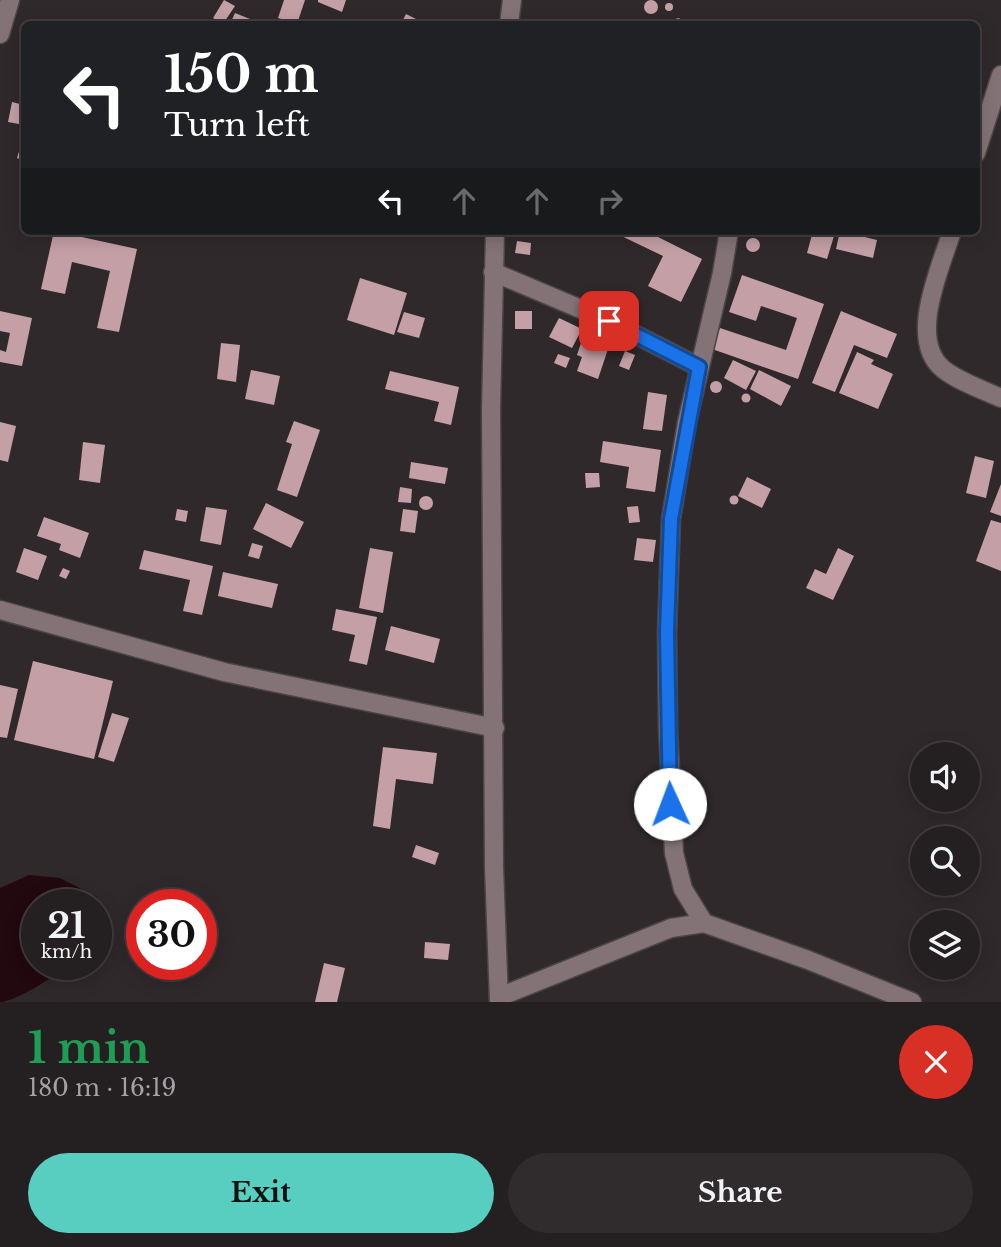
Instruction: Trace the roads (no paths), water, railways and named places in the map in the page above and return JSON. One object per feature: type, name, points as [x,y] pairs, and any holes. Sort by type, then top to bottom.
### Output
[{"type":"street","points":[[0,34],[10,0]]},
{"type":"street","points":[[509,21],[512,0]]},
{"type":"street","points":[[980,141],[1001,75]]},
{"type":"street","points":[[495,235],[491,410],[494,867],[499,999],[671,928],[704,923],[912,1002]]},
{"type":"street","points":[[704,923],[683,889],[674,853],[670,804],[667,632],[671,519],[699,367],[728,235]]},
{"type":"street","points":[[951,235],[929,302],[927,338],[931,354],[944,370],[1001,398]]},
{"type":"street","points":[[493,272],[609,321],[699,367]]},
{"type":"street","points":[[0,610],[224,672],[495,728]]}]
